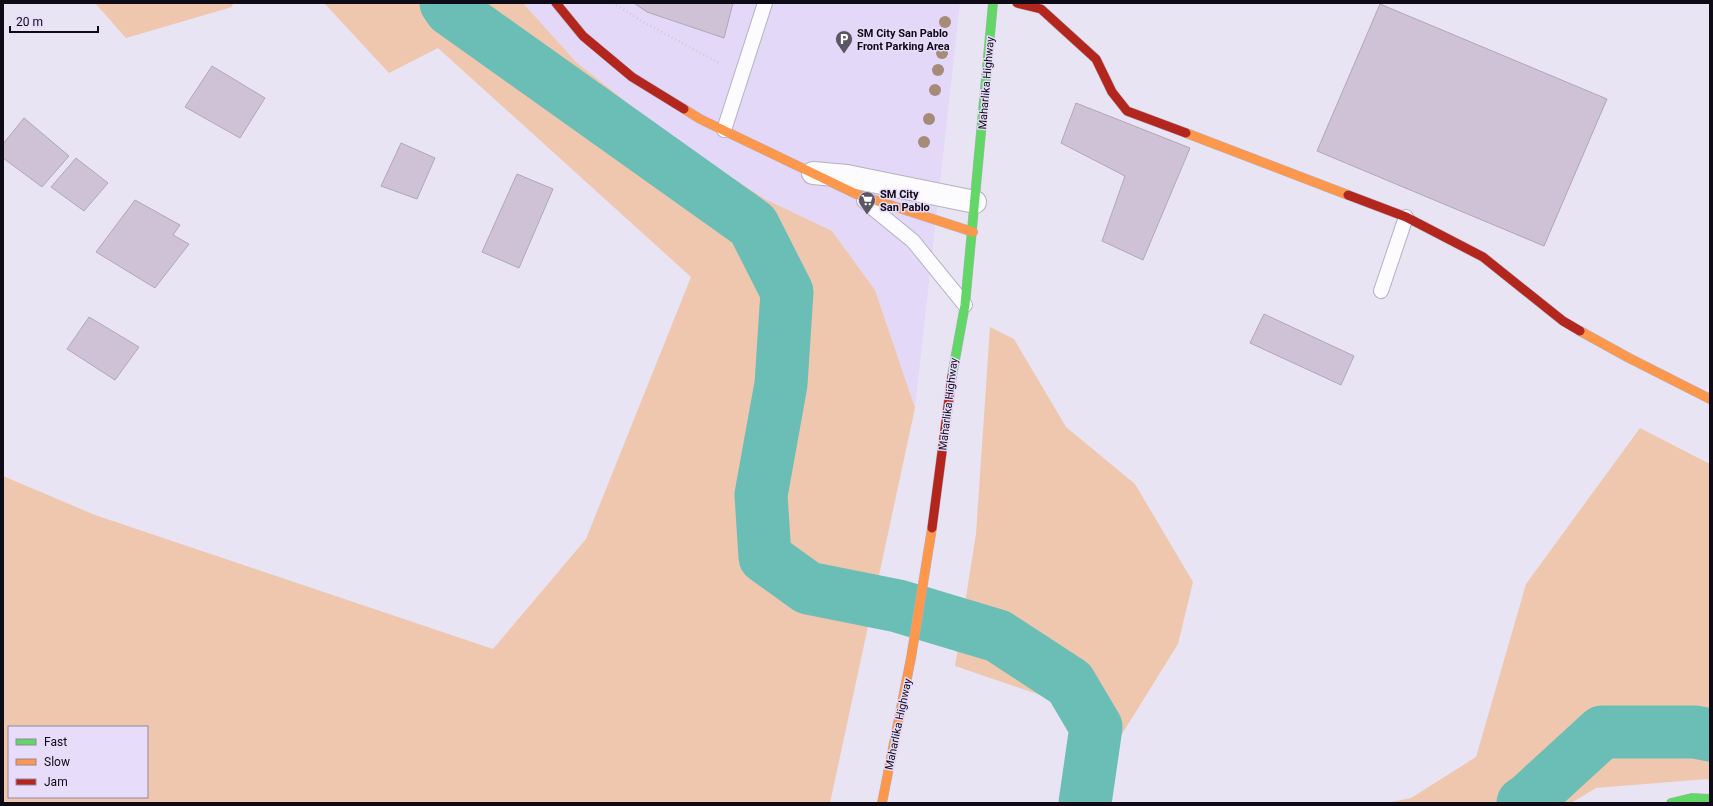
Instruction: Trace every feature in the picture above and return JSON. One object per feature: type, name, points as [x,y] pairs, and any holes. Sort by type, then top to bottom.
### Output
[{"type":"street","points":[[556,3],[583,36],[632,78],[700,119],[856,194],[973,232]]},
{"type":"street","name":"Maharlika Highway","points":[[882,803],[907,686],[926,571],[955,349],[965,305],[973,232],[993,3]]},
{"type":"street","points":[[1017,3],[1042,9],[1096,59],[1112,92],[1127,111],[1406,217],[1483,257],[1563,320],[1629,358],[1710,399]]},
{"type":"street","points":[[810,172],[847,176],[975,202]]},
{"type":"street","points":[[1671,803],[1692,798],[1710,799]]},
{"type":"lane","points":[[724,130],[765,3]]},
{"type":"lane","points":[[856,194],[913,241],[965,305]]},
{"type":"lane","points":[[1381,291],[1406,217]]},
{"type":"path","points":[[613,3],[651,26],[721,64]]},
{"type":"shaded area","points":[[95,3],[233,3],[232,7],[126,38]]},
{"type":"shaded area","points":[[324,3],[523,3],[576,62],[683,147],[765,199],[832,231],[875,290],[915,408],[830,803],[3,803],[3,476],[95,515],[493,649],[586,539],[691,277],[438,48],[389,73]]},
{"type":"shaded area","name":"SM City San Pablo","points":[[523,3],[960,3],[915,408],[875,290],[832,231],[765,199],[683,147],[576,62]]},
{"type":"shaded area","points":[[990,327],[1014,339],[1066,427],[1135,484],[1193,582],[1178,644],[1109,755],[1105,803],[1074,803],[1082,738],[1049,698],[955,666],[976,534]]},
{"type":"shaded area","points":[[1640,428],[1710,464],[1710,781],[1707,779],[1596,788],[1571,803],[1387,803],[1411,798],[1476,757],[1526,584]]},
{"type":"building","points":[[634,3],[733,3],[724,38],[647,12]]},
{"type":"building","points":[[1380,4],[1607,99],[1544,246],[1317,151]]},
{"type":"building","points":[[212,66],[265,98],[240,138],[185,107]]},
{"type":"building","points":[[1076,103],[1190,148],[1143,260],[1102,241],[1125,176],[1061,143]]},
{"type":"building","points":[[24,118],[69,156],[42,187],[3,158],[3,144]]},
{"type":"building","points":[[401,143],[435,158],[417,199],[381,186]]},
{"type":"building","points":[[76,158],[108,183],[84,211],[51,187]]},
{"type":"building","points":[[517,174],[553,189],[519,268],[482,252]]},
{"type":"building","points":[[135,200],[180,225],[173,235],[189,244],[155,288],[96,252]]},
{"type":"building","points":[[1264,314],[1354,356],[1341,385],[1250,343]]},
{"type":"building","points":[[89,317],[139,347],[115,380],[67,349]]},
{"type":"waterway","points":[[446,3],[451,10],[753,225],[787,292],[781,384],[761,495],[765,557],[808,588],[898,606],[998,636],[1070,683],[1096,727],[1085,803]]},
{"type":"waterway","points":[[1523,803],[1602,732],[1695,732],[1710,735]]},
{"type":"traffic: fast","points":[[952,376],[965,305],[993,3]]},
{"type":"traffic: fast","points":[[1671,803],[1692,798],[1710,799]]},
{"type":"traffic: slow","points":[[684,109],[700,119],[856,194],[973,232]]},
{"type":"traffic: slow","points":[[1186,133],[1348,195]]},
{"type":"traffic: slow","points":[[1580,331],[1629,358],[1710,399]]},
{"type":"traffic: slow","points":[[882,803],[911,658],[932,528]]},
{"type":"traffic: jam","points":[[556,3],[583,36],[632,77],[684,109]]},
{"type":"traffic: jam","points":[[1017,3],[1041,9],[1096,59],[1112,92],[1127,111],[1186,133]]},
{"type":"traffic: jam","points":[[1348,195],[1406,217],[1483,257],[1563,321],[1580,331]]},
{"type":"traffic: jam","points":[[932,528],[952,376]]},
{"type":"place","name":"SM City San Pablo Front Parking Area","points":[[844,54]]},
{"type":"place","name":"SM City San Pablo","points":[[867,215]]}]
